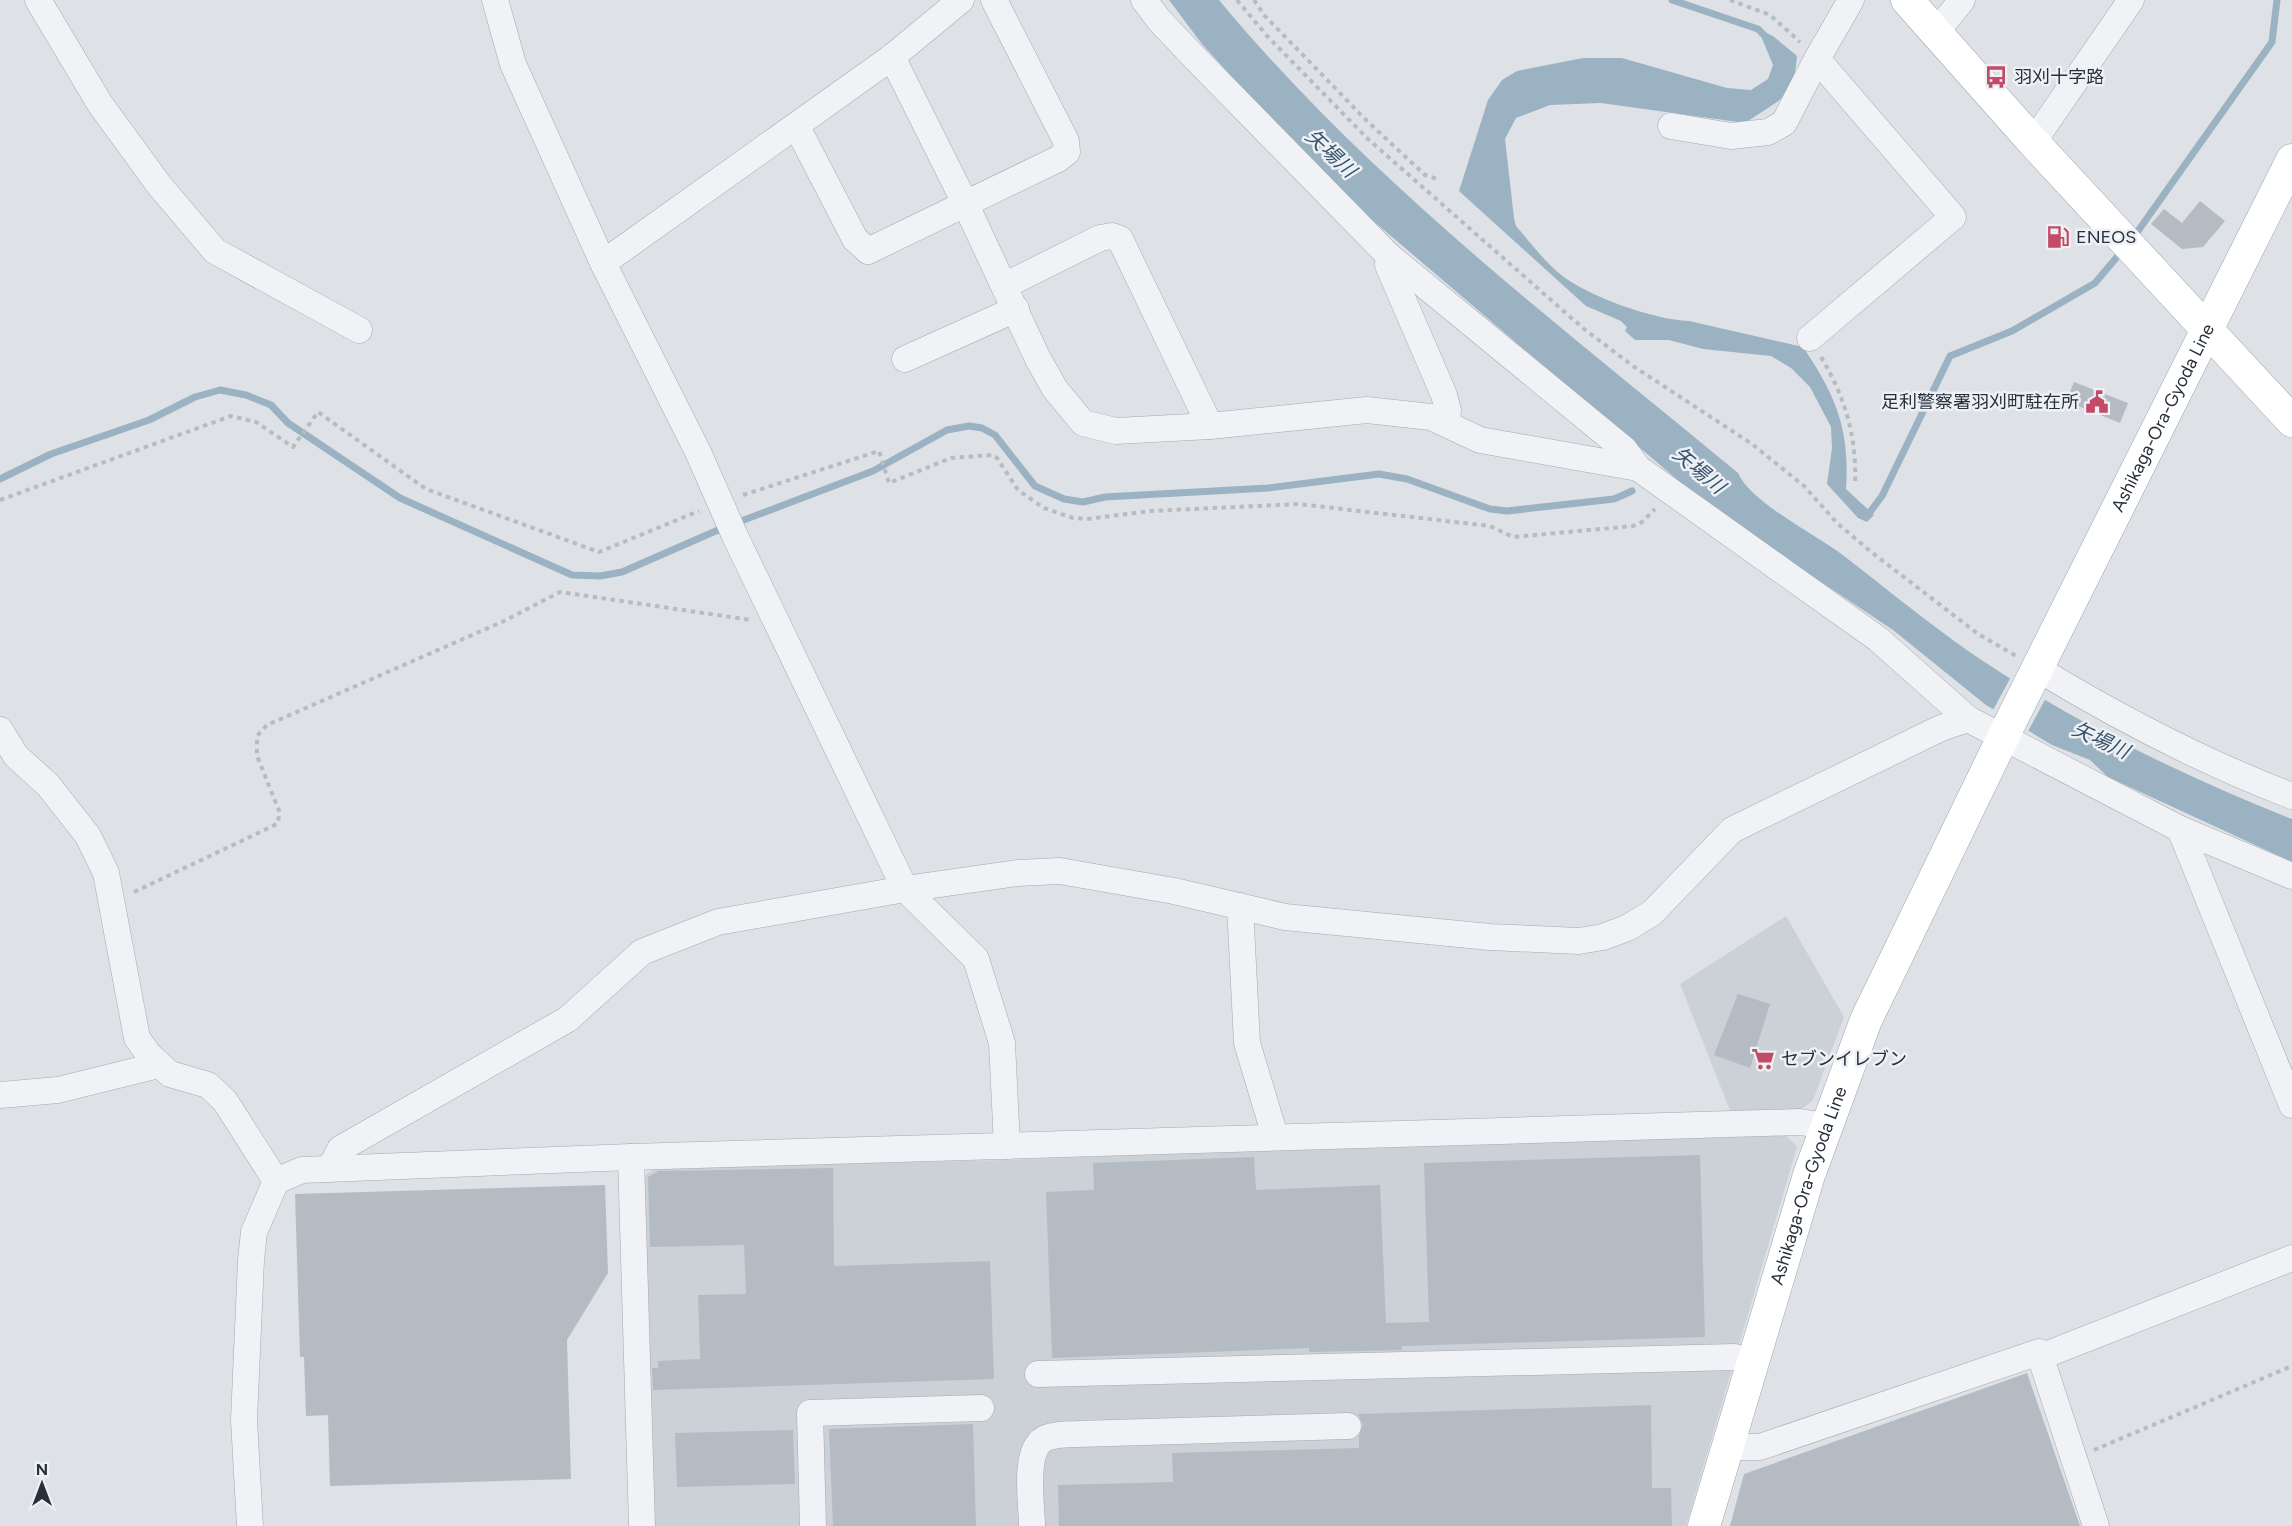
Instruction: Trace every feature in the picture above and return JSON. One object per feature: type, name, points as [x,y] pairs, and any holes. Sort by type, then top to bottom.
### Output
[{"type":"main road","points":[[1908,0],[2033,142],[2292,421]]},
{"type":"main road","name":"Ashikaga-Ora-Gyoda Line","points":[[1704,1526],[1826,1126],[1847,1067],[1888,971],[2005,733],[2030,667],[2208,328],[2292,160]]},
{"type":"street","points":[[39,0],[100,104],[159,185],[215,251],[359,330]]},
{"type":"street","points":[[495,0],[513,64],[603,263],[724,504],[735,536],[905,889],[976,959],[1002,1043],[1007,1146]]},
{"type":"street","points":[[603,263],[797,128],[892,57],[961,0]]},
{"type":"street","points":[[797,128],[855,239],[868,250],[1067,152],[1066,141],[994,0]]},
{"type":"street","points":[[1144,0],[1180,43],[1389,256],[1624,449],[1638,468],[1878,639],[1958,707],[1968,720],[2005,733],[2180,829],[2292,876]]},
{"type":"street","points":[[1671,126],[1731,136],[1768,132],[1784,123],[1851,0]]},
{"type":"street","points":[[1937,31],[1962,0]]},
{"type":"street","points":[[2033,142],[2131,0]]},
{"type":"street","points":[[892,57],[1055,389],[1083,423],[1116,431],[1210,426],[1367,410],[1416,414],[1447,424],[1480,440],[1638,468]]},
{"type":"street","points":[[1810,338],[1953,216],[1817,59]]},
{"type":"street","points":[[1004,286],[1100,238],[1112,236],[1120,239],[1210,426]]},
{"type":"street","points":[[1389,256],[1388,265],[1444,394],[1448,410],[1447,424]]},
{"type":"street","points":[[905,359],[1016,309]]},
{"type":"street","points":[[2030,667],[2115,715],[2167,741],[2292,796]]},
{"type":"street","points":[[331,1167],[340,1149],[568,1019],[642,952],[718,922],[905,889],[1017,873],[1060,871],[1286,917],[1417,931],[1579,941],[1603,938],[1628,928],[1652,913],[1732,830],[1941,728],[1968,720]]},
{"type":"street","points":[[0,730],[16,756],[48,785],[88,836],[106,873],[137,1038],[159,1065],[170,1074],[208,1085],[225,1101],[276,1181]]},
{"type":"street","points":[[2180,829],[2292,1105]]},
{"type":"street","points":[[1240,906],[1247,1043],[1275,1136]]},
{"type":"street","points":[[0,1095],[58,1090],[159,1065]]},
{"type":"street","points":[[250,1526],[244,1420],[254,1232],[276,1181],[302,1170],[331,1167],[1275,1136],[1800,1122],[1826,1126]]},
{"type":"street","points":[[632,1157],[642,1526]]},
{"type":"street","points":[[2040,1357],[2292,1258]]},
{"type":"street","points":[[1727,1447],[1760,1447],[2039,1352],[2096,1526]]},
{"type":"street","points":[[1038,1374],[1735,1357],[1753,1363]]},
{"type":"street","points":[[813,1526],[810,1413],[981,1408]]},
{"type":"street","points":[[1032,1526],[1030,1461],[1035,1446],[1045,1438],[1069,1434],[1348,1426]]},
{"type":"path","points":[[1237,0],[1268,37],[1368,139],[1584,329],[1633,366],[1752,444],[1804,486],[1837,524],[1870,551],[1977,634],[2030,667]]},
{"type":"path","points":[[1254,0],[1264,15],[1367,121],[1425,175],[1440,180]]},
{"type":"path","points":[[1730,0],[1770,15],[1817,59]]},
{"type":"path","points":[[1810,338],[1834,378],[1846,410],[1854,439],[1855,484]]},
{"type":"path","points":[[0,500],[231,416],[256,422],[293,447],[318,412],[426,489],[599,552],[724,504],[879,451],[889,483],[951,458],[992,455],[998,458],[1018,490],[1044,508],[1073,518],[1087,519],[1151,511],[1298,504],[1490,526],[1513,537],[1634,526],[1642,522],[1672,491]]},
{"type":"path","points":[[111,903],[277,824],[280,813],[257,756],[257,736],[267,725],[504,621],[560,592],[757,621],[784,634]]},
{"type":"path","points":[[2074,1459],[2292,1366]]},
{"type":"shaded area","points":[[1786,916],[1844,1017],[1813,1100],[1797,1113],[1731,1113],[1680,984]]},
{"type":"shaded area","points":[[1785,1134],[1797,1147],[1686,1526],[651,1526],[643,1177],[655,1168],[1006,1160],[1418,1144]]},
{"type":"water","name":"矢場川","points":[[1169,0],[1219,0],[1277,66],[1402,190],[1534,306],[1738,473],[1756,496],[1770,507],[1844,556],[1924,619],[2011,679],[2128,746],[2210,785],[2292,819],[2292,862],[2108,777],[2090,760],[2052,745],[1986,705],[1893,630],[1713,510],[1371,219],[1291,142],[1202,44]]},
{"type":"water","points":[[1758,29],[1773,36],[1797,56],[1794,81],[1780,100],[1745,123],[1601,103],[1550,105],[1516,118],[1505,139],[1514,218],[1516,226],[1554,269],[1572,282],[1603,298],[1658,316],[1803,347],[1824,381],[1838,414],[1846,448],[1846,489],[1874,515],[1867,522],[1858,518],[1827,484],[1832,448],[1831,427],[1810,387],[1791,368],[1771,356],[1703,349],[1669,340],[1635,340],[1625,331],[1627,327],[1621,321],[1586,306],[1459,191],[1488,100],[1502,80],[1517,71],[1583,58],[1622,58],[1727,88],[1751,90],[1768,79],[1773,65]]},
{"type":"pier","points":[[2012,675],[2047,696],[2027,733],[1992,712]]},
{"type":"building","points":[[2200,201],[2225,221],[2203,247],[2182,249],[2151,224],[2164,209],[2182,223]]},
{"type":"building","name":"足利警察署羽刈町駐在所","points":[[2074,382],[2128,403],[2120,423],[2066,401]]},
{"type":"building","points":[[1738,994],[1770,1004],[1750,1068],[1714,1055]]},
{"type":"building","points":[[1700,1155],[1705,1337],[1402,1346],[1402,1350],[1309,1352],[1309,1348],[1052,1358],[1046,1192],[1094,1190],[1093,1163],[1254,1157],[1256,1190],[1380,1185],[1386,1323],[1429,1322],[1424,1163]]},
{"type":"building","points":[[833,1168],[834,1266],[990,1261],[994,1379],[653,1390],[652,1368],[658,1368],[658,1361],[700,1359],[698,1295],[746,1294],[744,1245],[650,1247],[648,1177],[659,1171]]},
{"type":"building","points":[[605,1185],[608,1273],[567,1340],[571,1479],[330,1486],[328,1415],[306,1416],[304,1357],[300,1357],[295,1194]]},
{"type":"building","points":[[2027,1373],[2080,1526],[1730,1526],[1744,1474]]},
{"type":"building","points":[[1651,1405],[1652,1488],[1671,1488],[1672,1526],[1059,1526],[1058,1485],[1173,1482],[1172,1453],[1359,1448],[1359,1436],[1363,1425],[1358,1414]]},
{"type":"building","points":[[973,1424],[976,1526],[833,1526],[829,1429]]},
{"type":"building","points":[[793,1430],[795,1484],[677,1487],[675,1433]]},
{"type":"waterway","points":[[1672,0],[1758,29],[1763,34]]},
{"type":"waterway","points":[[2133,238],[2272,42],[2277,0]]},
{"type":"waterway","points":[[1865,514],[1867,516],[1882,496],[1950,356],[2012,331],[2095,283],[2122,251]]},
{"type":"waterway","points":[[0,479],[51,454],[149,420],[195,397],[220,390],[246,395],[271,405],[288,423],[400,498],[572,575],[600,576],[622,572],[725,527]]},
{"type":"waterway","points":[[736,523],[873,471],[947,430],[969,426],[982,428],[995,435],[1035,486],[1064,499],[1083,502],[1105,497],[1268,488],[1379,474],[1407,479],[1490,509],[1507,511],[1614,499],[1632,491]]},
{"type":"place","name":"羽刈十字路","points":[[1996,77]]},
{"type":"place","name":"ENEOS","points":[[2058,237]]},
{"type":"place","name":"足利警察署羽刈町駐在所","points":[[2097,402]]},
{"type":"place","name":"セブンイレブン","points":[[1763,1059]]}]
